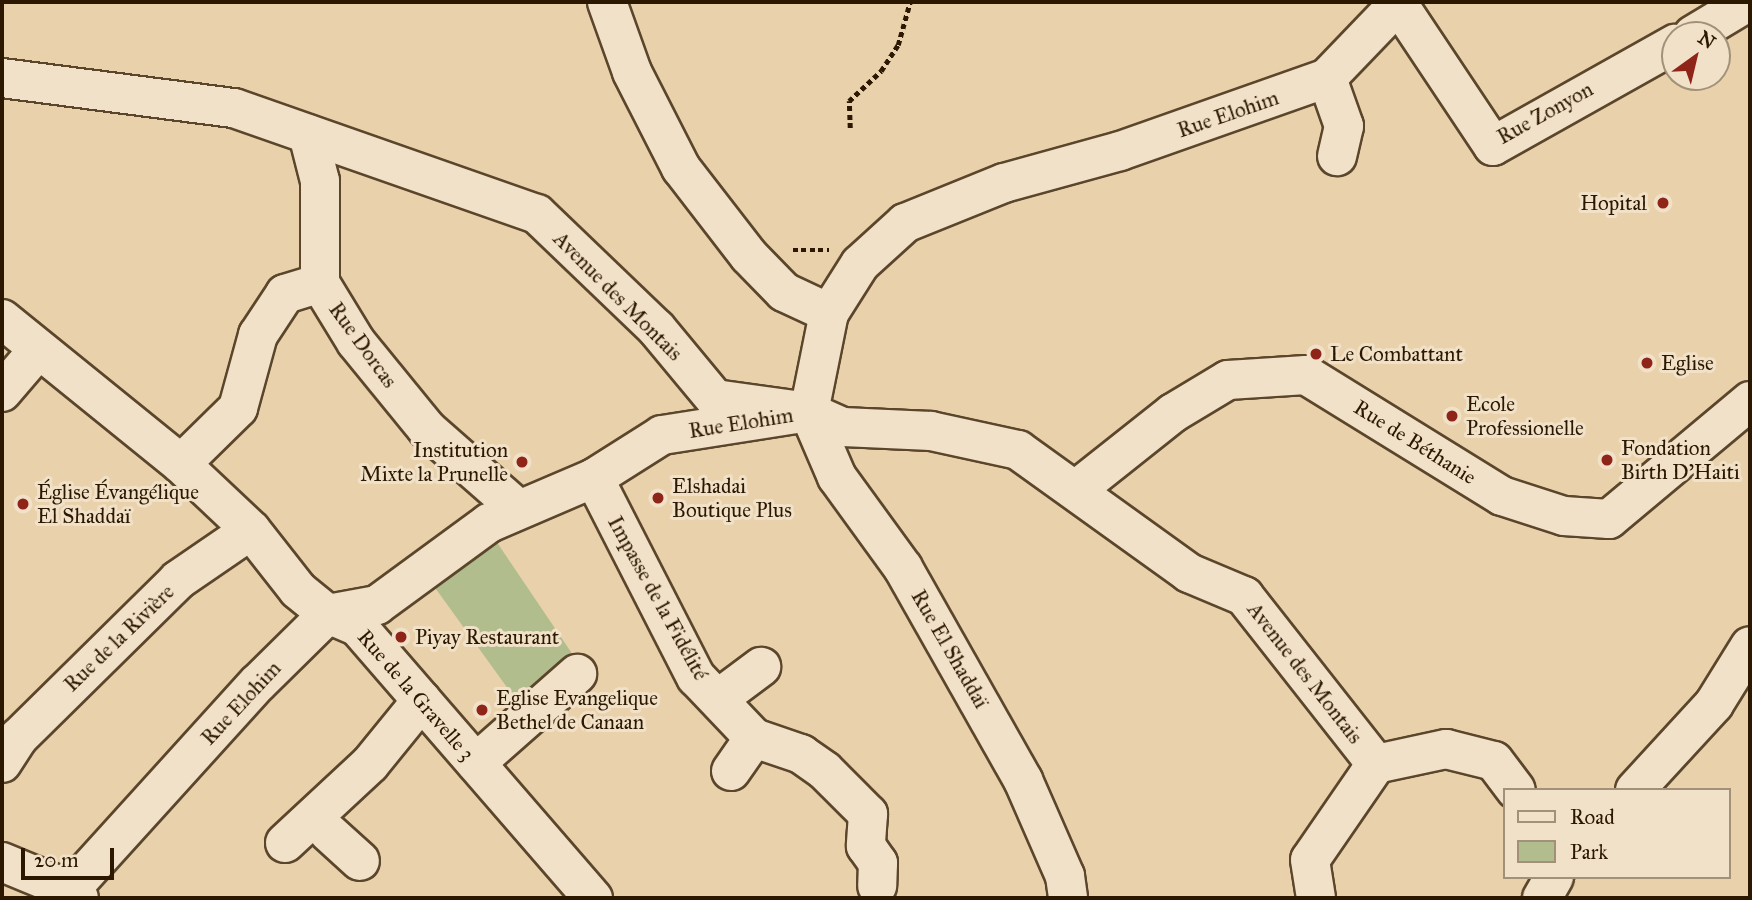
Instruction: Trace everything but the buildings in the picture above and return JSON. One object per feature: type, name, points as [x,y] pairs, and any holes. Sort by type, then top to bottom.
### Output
[{"type":"street","points":[[607,2],[632,72],[681,168],[749,256],[784,292],[829,313]]},
{"type":"street","name":"Rue Zonyon","points":[[1398,2],[1493,146],[1661,52]]},
{"type":"street","name":"Rue Elohim","points":[[75,894],[258,683],[328,614],[377,605],[489,523],[517,508],[594,478],[662,435],[809,412],[829,313],[860,264],[905,223],[1004,183],[1120,151],[1327,78],[1398,2]]},
{"type":"street","points":[[1716,21],[1748,2]]},
{"type":"street","name":"Avenue des Montais","points":[[2,78],[234,108],[537,214],[656,328],[715,399],[809,412],[843,427],[930,431],[1018,450],[1189,573],[1244,596],[1377,764],[1310,860],[1316,898]]},
{"type":"street","points":[[1327,78],[1343,126],[1337,156]]},
{"type":"street","name":"Rue Dorcas","points":[[308,134],[320,181],[320,283],[356,342],[427,429],[517,508]]},
{"type":"street","points":[[181,464],[238,408],[258,335],[285,294],[320,283]]},
{"type":"street","name":"Rue de la Gravelle 3","points":[[2,319],[181,464],[251,530],[298,590],[328,614],[358,626],[593,898]]},
{"type":"street","points":[[2,392],[38,350]]},
{"type":"street","name":"Rue de Béthanie","points":[[1076,490],[1173,413],[1228,380],[1306,374],[1502,496],[1564,516],[1609,519],[1750,401]]},
{"type":"street","name":"Rue El Shaddaï","points":[[809,412],[836,477],[903,568],[1023,780],[1065,876],[1068,898]]},
{"type":"street","name":"Impasse de la Fidélité","points":[[594,478],[696,677],[718,699],[745,765],[809,760],[868,814],[866,846],[878,863],[879,894]]},
{"type":"street","name":"Rue de la Rivière","points":[[2,763],[19,737],[178,580],[251,530]]},
{"type":"street","points":[[1637,788],[1714,704],[1750,646]]},
{"type":"street","points":[[718,699],[761,667]]},
{"type":"street","points":[[476,763],[576,674]]},
{"type":"street","points":[[289,856],[329,816],[422,700]]},
{"type":"street","points":[[1377,764],[1446,749],[1494,761],[1514,788]]},
{"type":"street","points":[[329,816],[360,861]]},
{"type":"street","points":[[2,862],[75,894]]},
{"type":"street","points":[[1542,898],[1553,879]]},
{"type":"path","points":[[850,128],[849,101],[881,71],[898,45],[910,2]]},
{"type":"path","points":[[749,256],[760,239],[769,238],[793,250],[832,250],[860,264]]},
{"type":"green space","points":[[492,535],[571,652],[568,662],[524,711],[428,578],[452,574],[470,561],[465,553]]},
{"type":"place","name":"Hopital","points":[[1663,203]]},
{"type":"place","name":"Le Combattant","points":[[1316,354]]},
{"type":"place","name":"Eglise","points":[[1647,363]]},
{"type":"place","name":"Ecole Professionelle","points":[[1452,416]]},
{"type":"place","name":"Fondation Birth D'Haiti","points":[[1607,460]]},
{"type":"place","name":"Institution Mixte la Prunelle","points":[[522,462]]},
{"type":"place","name":"Elshadai Boutique Plus","points":[[658,498]]},
{"type":"place","name":"Église Évangélique El Shaddaï","points":[[23,504]]},
{"type":"place","name":"Piyay Restaurant","points":[[401,637]]},
{"type":"place","name":"Eglise Evangelique Bethel de Canaan","points":[[482,710]]}]
